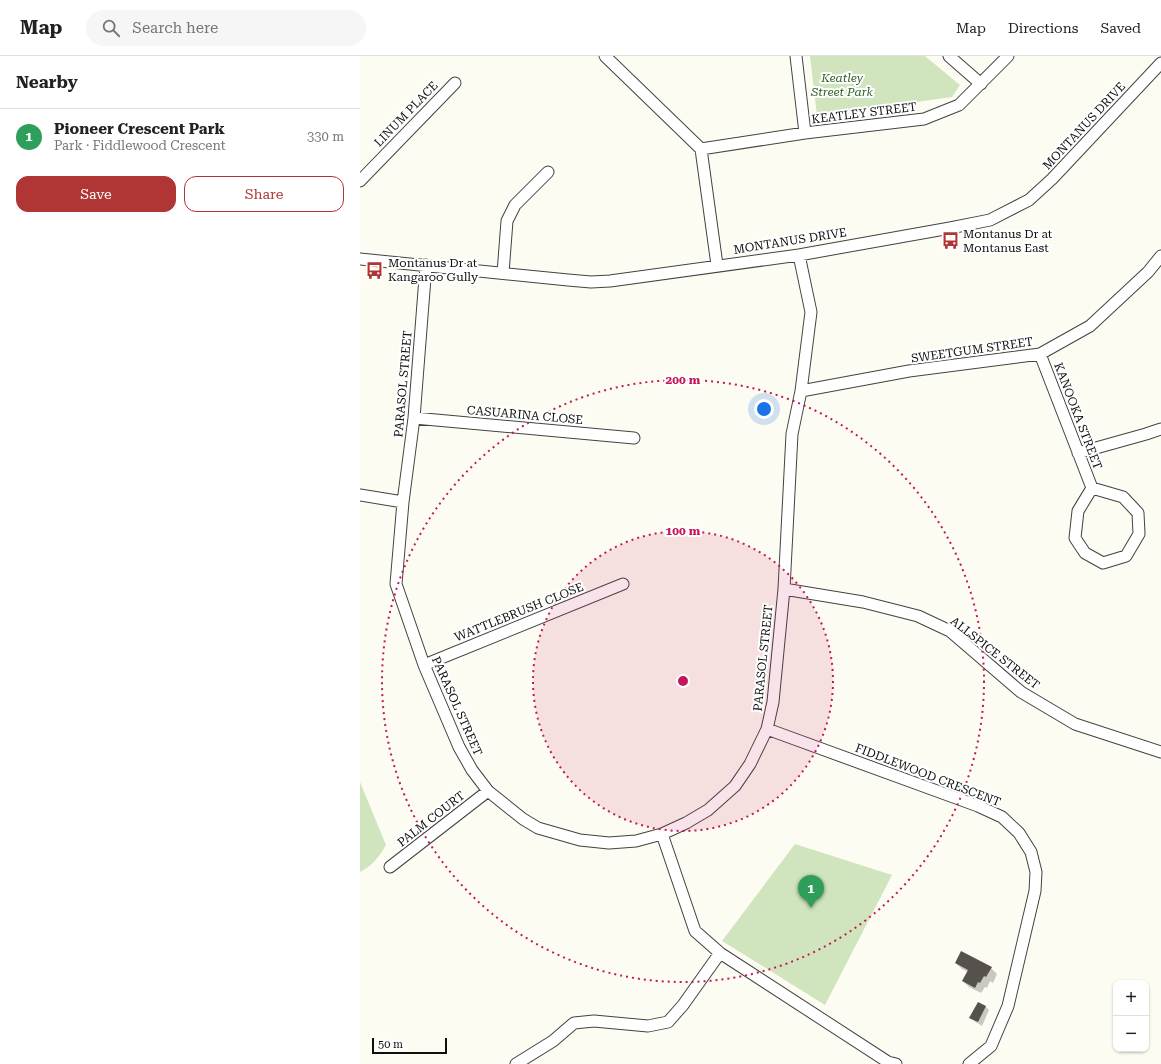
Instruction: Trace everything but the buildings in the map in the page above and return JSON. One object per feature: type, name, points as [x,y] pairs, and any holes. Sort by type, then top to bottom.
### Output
[{"type":"street","points":[[605,56],[701,148],[717,265]]},
{"type":"street","points":[[796,56],[805,133]]},
{"type":"street","points":[[949,56],[981,84]]},
{"type":"street","name":"KEATLEY STREET","points":[[701,148],[805,133],[924,119],[959,105],[1008,56]]},
{"type":"street","name":"MONTANUS DRIVE","points":[[360,259],[591,282],[610,281],[717,265],[799,255],[990,220],[1029,200],[1052,179],[1161,63]]},
{"type":"street","name":"LINUM PLACE","points":[[360,181],[455,83]]},
{"type":"street","points":[[503,273],[507,220],[515,205],[548,172]]},
{"type":"street","name":"PARASOL STREET","points":[[426,265],[414,418],[403,502],[396,584],[424,665],[459,747],[472,770],[488,791],[523,819],[538,828],[580,840],[609,843],[636,841],[662,834],[686,823],[708,810],[735,786],[750,764],[767,729],[773,702],[784,589],[792,434],[801,391],[810,312],[799,255]]},
{"type":"street","name":"SWEETGUM STREET","points":[[801,391],[909,371],[1040,354],[1090,326],[1148,272],[1161,256]]},
{"type":"street","name":"KANOOKA STREET","points":[[1040,354],[1092,488]]},
{"type":"street","name":"CASUARINA CLOSE","points":[[414,418],[634,438]]},
{"type":"street","points":[[1078,453],[1161,429]]},
{"type":"street","name":"KANOOKA STREET","points":[[1092,488],[1123,496],[1138,513],[1139,534],[1126,556],[1103,563],[1085,553],[1075,538],[1078,511],[1092,488]]},
{"type":"street","points":[[360,495],[403,502]]},
{"type":"street","name":"WATTLEBRUSH CLOSE","points":[[424,665],[623,584]]},
{"type":"street","name":"ALLSPICE STREET","points":[[784,589],[863,602],[918,616],[950,631],[1021,692],[1075,724],[1161,752]]},
{"type":"street","name":"FIDDLEWOOD CRESCENT","points":[[767,729],[978,806],[996,814],[1002,817],[1019,833],[1031,852],[1036,872],[1035,890],[1008,1006],[991,1046],[969,1064]]},
{"type":"street","name":"PALM COURT","points":[[390,867],[488,791]]},
{"type":"street","points":[[662,834],[695,931],[720,953],[888,1062],[896,1064]]},
{"type":"street","points":[[516,1064],[553,1041],[574,1023],[594,1021],[648,1026],[668,1022],[683,1005],[720,953]]},
{"type":"green space","name":"Keatley Street Park","points":[[810,56],[925,56],[960,85],[952,97],[817,116]]},
{"type":"green space","points":[[360,782],[386,845],[375,861],[360,872]]},
{"type":"green space","points":[[795,844],[892,875],[825,1005],[722,941]]},
{"type":"place","name":"Montanus Dr at Montanus East","points":[[950,241]]},
{"type":"place","name":"Montanus Dr at Kangaroo Gully","points":[[375,270]]},
{"type":"place","name":"Pioneer Crescent Park","points":[[811,908]]}]
